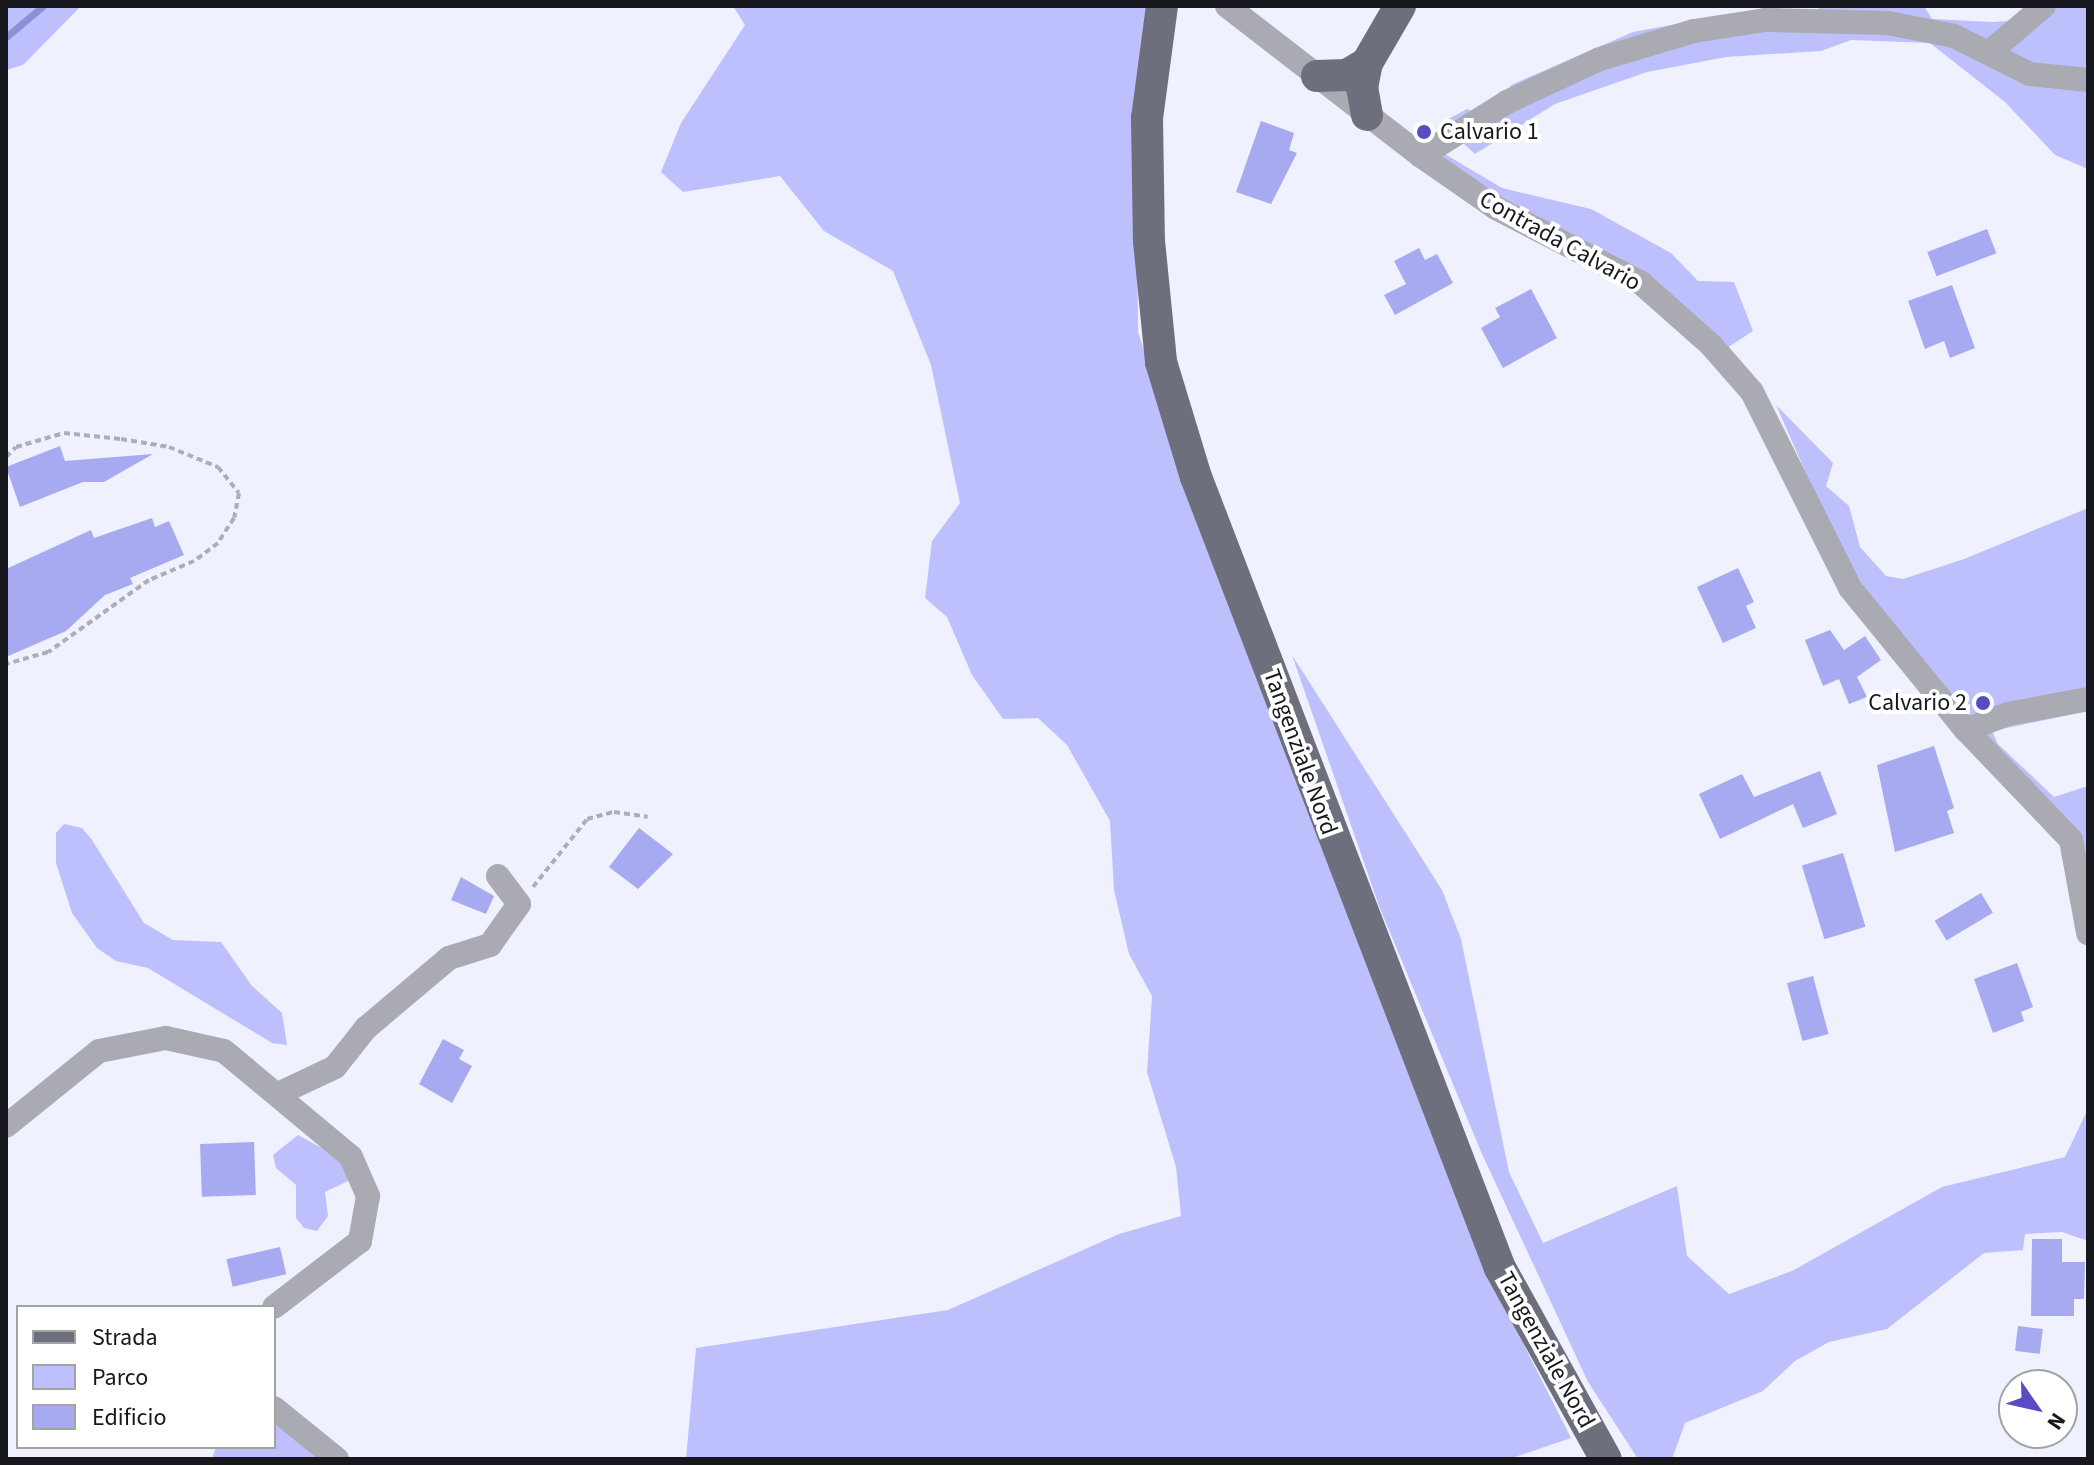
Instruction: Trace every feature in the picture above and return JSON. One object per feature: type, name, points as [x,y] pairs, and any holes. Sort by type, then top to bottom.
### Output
[{"type":"main road","name":"Tangenziale Nord","points":[[1162,6],[1147,118],[1149,241],[1169,391],[1391,996],[1500,1268],[1606,1459]]},
{"type":"main road","points":[[1367,115],[1362,88],[1367,63],[1400,6]]},
{"type":"main road","points":[[1317,76],[1347,75],[1367,63]]},
{"type":"street","points":[[1992,50],[2044,6]]},
{"type":"street","name":"Contrada Calvario","points":[[1234,10],[1421,156],[1496,208],[1641,283],[1711,345],[1752,392],[1850,588],[1966,730],[2071,840],[2088,933]]},
{"type":"street","points":[[1421,156],[1507,102],[1600,59],[1694,31],[1765,20],[1888,23],[1992,50],[2030,74],[2088,80]]},
{"type":"street","points":[[1966,730],[2008,714],[2088,699]]},
{"type":"street","points":[[278,1094],[335,1067],[410,988],[449,958],[490,945],[519,904],[498,876]]},
{"type":"street","points":[[6,1126],[74,1066],[133,1040],[166,1038],[224,1051],[351,1157],[368,1196],[368,1221],[345,1259],[276,1306]]},
{"type":"street","points":[[276,1410],[337,1459]]},
{"type":"path","points":[[6,457],[16,447],[64,433],[121,439],[169,447],[218,467],[239,493],[226,531],[194,561],[149,580],[48,652],[6,664]]},
{"type":"path","points":[[519,904],[587,819],[614,812],[648,817]]},
{"type":"green space","points":[[6,6],[81,6],[23,65],[6,70]]},
{"type":"green space","points":[[733,6],[1154,6],[1137,218],[1138,332],[1213,557],[1486,1270],[1571,1438],[1509,1459],[686,1459],[696,1348],[948,1310],[1119,1234],[1181,1216],[1176,1167],[1147,1072],[1152,996],[1129,954],[1114,890],[1110,821],[1067,745],[1038,718],[1003,719],[972,675],[947,617],[925,598],[932,541],[960,503],[931,365],[893,271],[824,231],[780,176],[683,192],[661,172],[681,123],[745,25]]},
{"type":"green space","points":[[1820,6],[1924,6],[1932,19],[1993,22],[2009,21],[2025,6],[2088,6],[2088,169],[2055,155],[2005,102],[1930,43],[1851,40],[1821,51],[1726,57],[1647,72],[1555,104],[1475,154],[1441,123],[1467,109],[1493,119],[1511,85],[1633,32],[1704,19],[1807,29]]},
{"type":"green space","points":[[1423,141],[1502,188],[1591,209],[1671,253],[1698,281],[1734,282],[1753,331],[1724,350],[1458,176]]},
{"type":"green space","points":[[1776,405],[1833,463],[1826,486],[1849,506],[1860,547],[1886,576],[1903,579],[1964,559],[2088,508],[2088,711],[1992,731],[1998,744],[2054,797],[2088,786],[2088,878],[1891,629],[1839,548]]},
{"type":"green space","points":[[1292,655],[1442,890],[1461,939],[1509,1172],[1543,1243],[1677,1186],[1687,1256],[1729,1294],[1792,1271],[1942,1187],[2065,1157],[2086,1113],[2088,1070],[2088,1241],[2062,1232],[2025,1234],[2023,1250],[1984,1253],[1887,1329],[1829,1342],[1795,1361],[1763,1391],[1685,1423],[1672,1459],[1638,1459],[1588,1382],[1482,1154],[1379,906]]},
{"type":"green space","points":[[64,824],[82,828],[92,840],[144,923],[173,940],[221,942],[252,986],[282,1013],[287,1045],[272,1043],[148,968],[116,961],[97,948],[72,913],[56,863],[56,833]]},
{"type":"green space","points":[[298,1135],[347,1162],[348,1181],[325,1192],[328,1216],[317,1231],[304,1228],[296,1218],[296,1185],[276,1168],[273,1155]]},
{"type":"green space","points":[[276,1419],[320,1459],[212,1459],[215,1449],[276,1449]]},
{"type":"building","points":[[1261,121],[1294,133],[1289,150],[1297,153],[1271,204],[1236,192]]},
{"type":"building","points":[[1987,229],[1996,253],[1937,276],[1927,252]]},
{"type":"building","points":[[1419,248],[1425,260],[1437,254],[1453,283],[1395,315],[1384,295],[1406,284],[1394,261]]},
{"type":"building","points":[[1952,285],[1975,348],[1950,358],[1944,341],[1925,349],[1908,301]]},
{"type":"building","points":[[1531,289],[1557,338],[1503,368],[1481,328],[1500,317],[1495,308]]},
{"type":"building","points":[[60,446],[65,461],[153,454],[104,482],[83,482],[20,507],[6,467]]},
{"type":"building","points":[[152,518],[155,527],[169,521],[184,555],[130,578],[133,584],[105,595],[66,631],[6,657],[6,569],[91,530],[94,538]]},
{"type":"building","points":[[1738,568],[1754,602],[1746,606],[1756,628],[1723,643],[1697,587]]},
{"type":"building","points":[[1830,630],[1844,650],[1865,636],[1881,660],[1857,677],[1867,697],[1849,704],[1839,679],[1823,686],[1805,640]]},
{"type":"building","points":[[1934,746],[1954,808],[1947,811],[1954,833],[1895,852],[1877,765]]},
{"type":"building","points":[[1820,771],[1837,814],[1803,828],[1793,804],[1720,839],[1699,794],[1742,774],[1754,797]]},
{"type":"building","points":[[639,828],[673,854],[638,889],[609,867]]},
{"type":"building","points":[[1843,853],[1866,927],[1824,939],[1802,866]]},
{"type":"building","points":[[461,877],[494,896],[486,914],[451,900]]},
{"type":"building","points":[[1981,893],[1993,913],[1947,941],[1935,921]]},
{"type":"building","points":[[2017,963],[2033,1007],[2021,1012],[2024,1021],[1993,1033],[1974,979]]},
{"type":"building","points":[[1813,976],[1829,1034],[1802,1041],[1787,983]]},
{"type":"building","points":[[443,1039],[464,1050],[459,1059],[472,1066],[452,1103],[419,1084]]},
{"type":"building","points":[[254,1142],[256,1195],[202,1197],[200,1144]]},
{"type":"building","points":[[2032,1239],[2062,1239],[2062,1262],[2085,1262],[2084,1299],[2074,1299],[2074,1316],[2031,1316]]},
{"type":"building","points":[[280,1247],[286,1274],[233,1287],[226,1259]]},
{"type":"building","points":[[2018,1326],[2043,1329],[2040,1354],[2015,1351]]},
{"type":"waterway","points":[[6,37],[43,6]]},
{"type":"place","name":"Calvario 1","points":[[1424,132]]},
{"type":"place","name":"Calvario 2","points":[[1983,703]]}]
